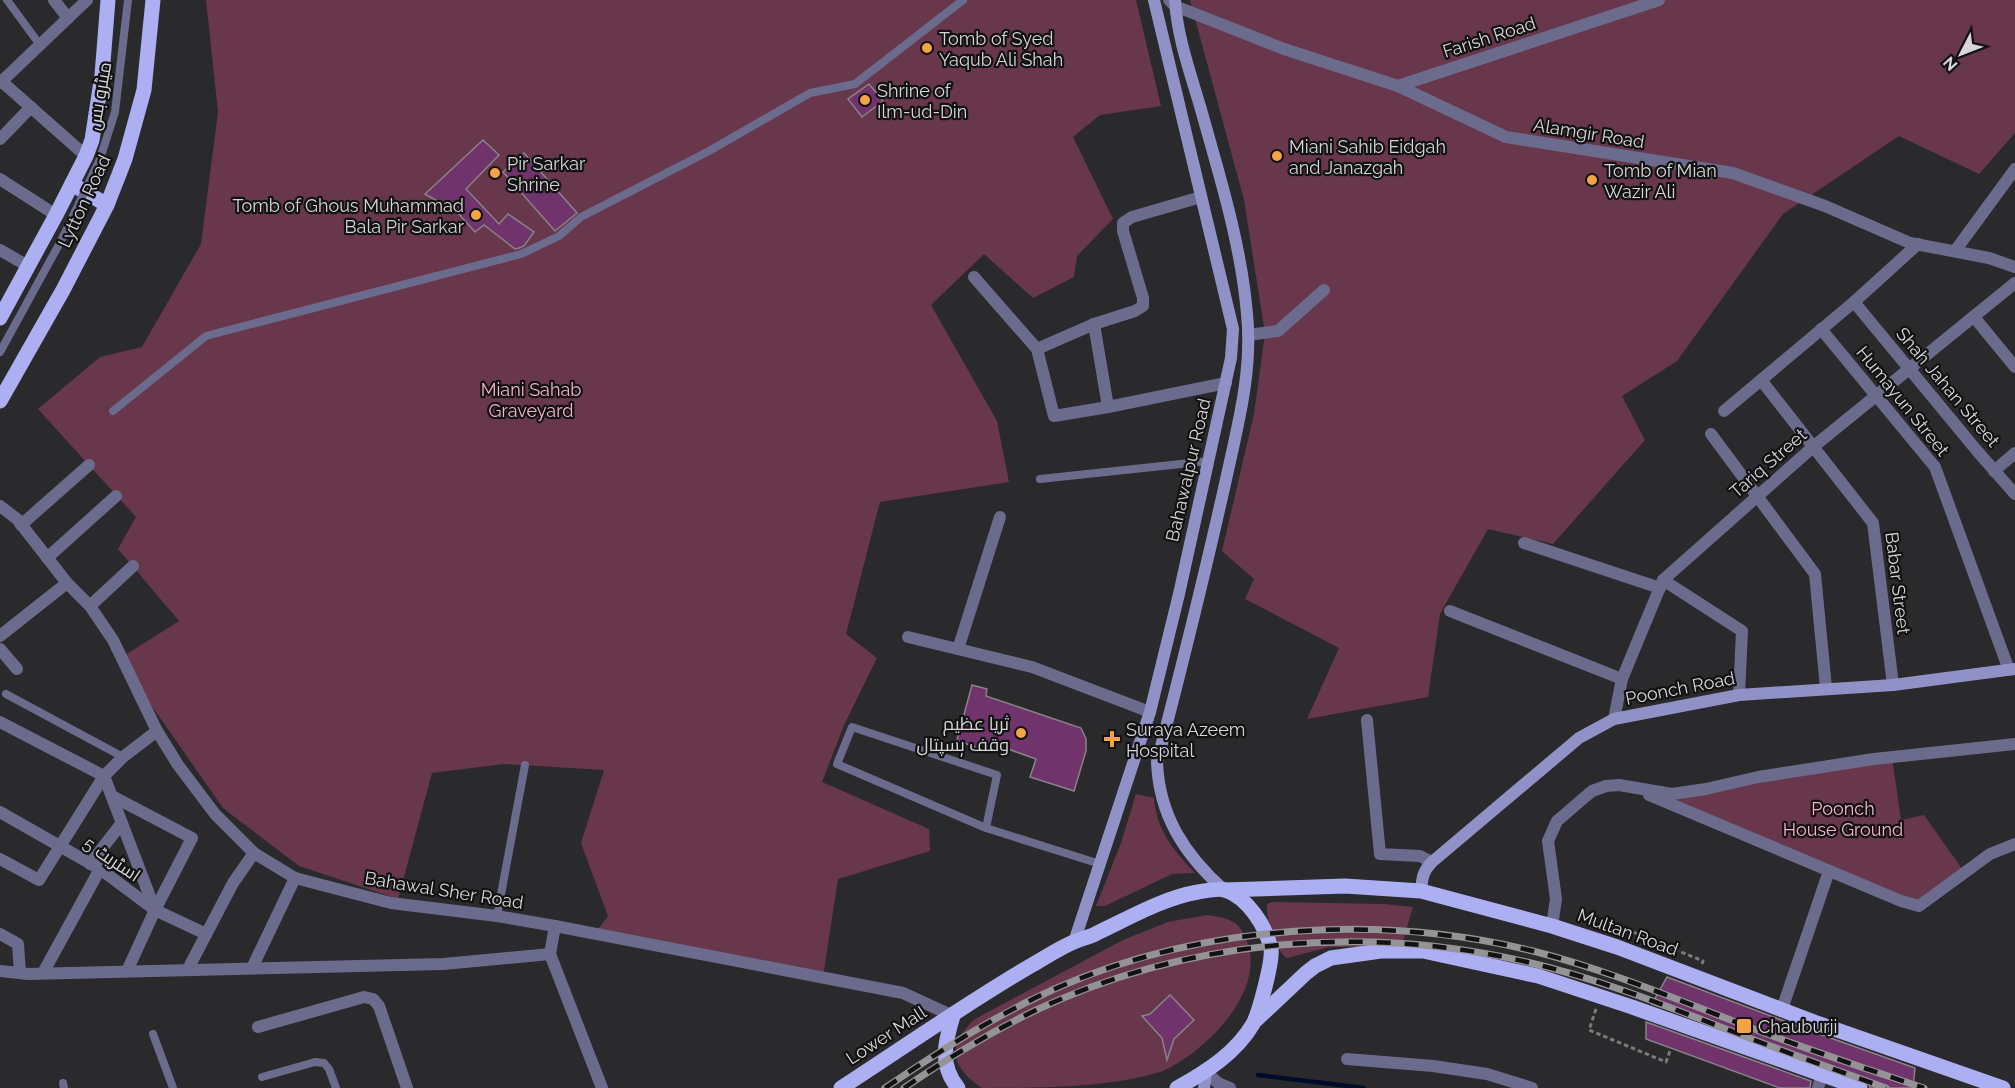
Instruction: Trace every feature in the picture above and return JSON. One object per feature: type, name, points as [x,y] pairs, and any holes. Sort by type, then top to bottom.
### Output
[{"type":"main road","name":"Lytton Road","points":[[0,318],[56,215],[92,140],[98,111],[108,0]]},
{"type":"main road","name":"Lytton Road","points":[[0,401],[63,290],[107,205],[125,159],[144,90],[153,0]]},
{"type":"main road","name":"Bahawalpur Road","points":[[1074,942],[1150,712],[1232,358],[1233,328],[1154,0]]},
{"type":"main road","name":"Bahawalpur Road","points":[[1173,2],[1236,242],[1247,313],[1249,350],[1244,393],[1202,587],[1156,762],[1159,788],[1180,842],[1224,890]]},
{"type":"main road","points":[[72,184],[107,205]]},
{"type":"main road","name":"Poonch Road","points":[[1421,891],[1422,876],[1432,862],[1579,738],[1614,719],[1739,695],[1893,685],[2012,670]]},
{"type":"main road","name":"Multan Road","points":[[1074,942],[1095,935],[1142,911],[1199,892],[1345,886],[1421,891],[1552,926],[1617,947],[2003,1088]]},
{"type":"main road","points":[[1224,890],[1245,903],[1255,913],[1271,951],[1264,991],[1254,1022]]},
{"type":"main road","name":"Lower Mall","points":[[841,1088],[1019,973],[1074,942]]},
{"type":"main road","points":[[1177,1088],[1206,1072],[1232,1050],[1254,1022],[1288,988],[1315,966],[1331,958],[1381,951],[1423,951],[1538,976],[1600,996],[1820,1081],[1860,1088]]},
{"type":"main road","points":[[953,1016],[945,1040],[944,1055],[946,1068],[958,1088]]},
{"type":"main road","points":[[1204,1088],[1206,1072]]},
{"type":"street","points":[[54,0],[68,18]]},
{"type":"street","points":[[86,156],[1,82],[87,0]]},
{"type":"street","name":"Farish Road","points":[[1398,86],[1659,0]]},
{"type":"street","name":"Alamgir Road","points":[[1173,2],[1284,49],[1398,86],[1506,137],[1733,173],[1825,206],[1911,243],[1989,258],[2015,267]]},
{"type":"street","points":[[0,139],[31,107]]},
{"type":"street","points":[[1955,251],[2015,169]]},
{"type":"street","points":[[0,179],[56,215]]},
{"type":"street","points":[[1037,349],[1143,306],[1143,298],[1123,231],[1123,223],[1132,217],[1202,197]]},
{"type":"street","points":[[1724,411],[1854,302],[1918,244]]},
{"type":"street","points":[[0,250],[28,266]]},
{"type":"street","points":[[974,278],[1037,349],[1054,416],[1226,383]]},
{"type":"street","name":"Tariq Street","points":[[1614,719],[1622,679],[1662,584],[1813,447],[2015,283]]},
{"type":"street","points":[[1248,335],[1278,331],[1324,290]]},
{"type":"street","name":"Shah Jahan Street","points":[[1854,302],[2015,494]]},
{"type":"street","points":[[1974,317],[2015,368]]},
{"type":"street","points":[[1094,324],[1108,407]]},
{"type":"street","name":"Humayun Street","points":[[1821,329],[1935,467],[2012,670]]},
{"type":"street","name":"Babar Street","points":[[1761,380],[1873,523],[1893,685]]},
{"type":"street","points":[[1711,434],[1815,574],[1826,688]]},
{"type":"street","points":[[1994,471],[2015,453]]},
{"type":"street","points":[[21,525],[89,465]]},
{"type":"street","points":[[48,558],[116,496]]},
{"type":"street","name":"Bahawal Sher Road","points":[[0,506],[21,525],[67,583],[90,606],[113,640],[157,731],[178,765],[215,814],[254,852],[295,878],[391,903],[497,916],[555,926],[903,993],[953,1016]]},
{"type":"street","points":[[958,649],[1000,517]]},
{"type":"street","points":[[1524,543],[1662,584],[1742,631],[1739,695]]},
{"type":"street","points":[[90,606],[133,566]]},
{"type":"street","points":[[0,636],[67,583]]},
{"type":"street","points":[[1450,611],[1622,679]]},
{"type":"street","points":[[908,637],[1032,667],[1150,712]]},
{"type":"street","points":[[0,649],[17,669]]},
{"type":"street","points":[[1367,720],[1380,854],[1420,856],[1432,862]]},
{"type":"street","points":[[0,722],[104,776],[155,910]]},
{"type":"street","points":[[0,859],[39,880],[104,776],[123,757],[157,731]]},
{"type":"street","points":[[1552,926],[1556,898],[1548,841],[1557,821],[1592,791],[1606,786],[1619,785],[1672,794],[1758,777],[1874,759],[2015,744]]},
{"type":"street","points":[[1634,789],[1900,901],[1919,906],[1990,854],[2015,844]]},
{"type":"street","points":[[112,796],[192,838],[127,971]]},
{"type":"street","name":"اسٹریٹ 5","points":[[0,812],[95,867],[155,910],[206,934]]},
{"type":"street","points":[[43,973],[95,867],[121,824]]},
{"type":"street","points":[[188,969],[233,883],[254,852]]},
{"type":"street","points":[[1782,1009],[1829,871]]},
{"type":"street","points":[[252,968],[295,878]]},
{"type":"street","points":[[555,926],[550,954],[602,1088]]},
{"type":"street","points":[[0,934],[18,944],[20,973]]},
{"type":"street","points":[[0,971],[43,973],[443,964],[550,954]]},
{"type":"street","points":[[258,1028],[364,997],[373,999],[379,1006],[407,1088]]},
{"type":"street","points":[[1347,1059],[1433,1066],[1486,1074],[1532,1088]]},
{"type":"street","points":[[1206,1072],[1218,1083],[1230,1088]]},
{"type":"lane","points":[[7,0],[40,45]]},
{"type":"lane","name":"میٹرو بس","points":[[0,352],[62,240],[100,159],[115,112],[128,0]]},
{"type":"lane","points":[[113,411],[206,336],[521,254],[559,236],[581,217],[709,151],[810,93],[855,84],[963,0]]},
{"type":"lane","points":[[1040,479],[1209,461]]},
{"type":"lane","points":[[6,694],[123,757]]},
{"type":"lane","points":[[986,828],[998,775],[852,728],[837,764],[986,828],[1100,864]]},
{"type":"lane","points":[[497,916],[525,765]]},
{"type":"lane","points":[[153,1034],[173,1088]]},
{"type":"lane","points":[[262,1077],[315,1062],[324,1063],[329,1069],[336,1088]]},
{"type":"path","points":[[1637,933],[1703,961]]},
{"type":"path","points":[[1600,996],[1588,1030],[1666,1062],[1671,1048]]},
{"type":"green space","name":"Miani Sahab Graveyard","points":[[206,0],[1136,0],[1161,106],[1100,115],[1073,137],[1113,219],[1077,256],[1074,277],[1033,298],[984,254],[931,305],[997,421],[1009,482],[880,502],[846,634],[877,658],[845,723],[822,782],[929,829],[930,851],[838,879],[823,977],[595,933],[608,916],[581,843],[604,770],[504,764],[432,773],[398,899],[299,866],[223,808],[119,659],[179,621],[118,549],[136,517],[38,409],[100,357],[142,347],[201,244],[218,112]]},
{"type":"green space","points":[[1190,0],[2015,0],[2015,133],[1979,174],[1899,136],[1783,214],[1677,361],[1622,396],[1645,440],[1553,544],[1488,529],[1440,614],[1428,697],[1307,719],[1339,648],[1245,599],[1254,579],[1222,551],[1254,414],[1265,333],[1244,200]]},
{"type":"green space","name":"Poonch House Ground","points":[[1892,757],[1901,820],[1924,815],[1965,873],[1919,906],[1634,789],[1673,794]]},
{"type":"green space","points":[[1136,794],[1154,798],[1162,830],[1173,848],[1195,873],[1172,874],[1105,906],[1096,906],[1121,843]]},
{"type":"green space","points":[[1272,902],[1384,904],[1413,907],[1402,944],[1388,947],[1329,947],[1287,958],[1275,941],[1270,925],[1267,904]]},
{"type":"green space","points":[[1207,915],[1228,919],[1242,930],[1248,944],[1251,963],[1247,983],[1239,1002],[1227,1020],[1196,1050],[1179,1062],[1163,1071],[1120,1081],[1074,1086],[1004,1088],[982,1088],[964,1072],[959,1064],[956,1047],[966,1029],[975,1019],[1123,940],[1168,922]]},
{"type":"building","name":"Shrine of Ilm-ud-Din","points":[[869,84],[883,101],[862,117],[848,99]]},
{"type":"building","points":[[483,140],[499,155],[466,189],[499,224],[508,214],[534,232],[524,246],[519,248],[515,249],[484,225],[475,232],[458,213],[425,194]]},
{"type":"building","points":[[524,153],[577,213],[555,231],[503,172]]},
{"type":"building","name":"ثریا عظیم وقف ہسپتال","points":[[972,685],[987,689],[986,696],[1081,728],[1086,739],[1086,751],[1074,791],[1030,777],[1036,759],[988,742],[984,751],[957,740]]},
{"type":"building","points":[[1667,977],[1915,1068],[1913,1088],[1870,1088],[1868,1082],[1863,1079],[1652,1004]]},
{"type":"building","points":[[1170,995],[1194,1020],[1174,1039],[1167,1060],[1162,1038],[1142,1016],[1150,1014]]},
{"type":"building","points":[[1646,1022],[1811,1081],[1810,1088],[1780,1088],[1646,1039]]},
{"type":"waterway","points":[[1258,1075],[1364,1088]]},
{"type":"railway","points":[[885,1088],[990,1022],[1027,1002],[1085,976],[1147,956],[1210,942],[1275,933],[1341,930],[1406,931],[1470,939],[1533,951],[1620,978],[1782,1039],[1924,1088]]},
{"type":"railway","points":[[904,1088],[1000,1028],[1092,987],[1152,968],[1214,954],[1276,945],[1339,942],[1403,944],[1465,950],[1554,969],[1634,994],[1886,1088]]},
{"type":"place","name":"Tomb of Syed Yaqub Ali Shah","points":[[927,48]]},
{"type":"place","name":"Shrine of Ilm-ud-Din","points":[[865,100]]},
{"type":"place","name":"Miani Sahib Eidgah and Janazgah","points":[[1277,156]]},
{"type":"place","name":"Pir Sarkar Shrine","points":[[495,173]]},
{"type":"place","name":"Tomb of Mian Wazir Ali","points":[[1592,180]]},
{"type":"place","name":"Tomb of Ghous Muhammad Bala Pir Sarkar","points":[[476,215]]},
{"type":"place","name":"ثریا عظیم وقف ہسپتال","points":[[1021,733]]},
{"type":"place","name":"Suraya Azeem Hospital","points":[[1112,739]]},
{"type":"place","name":"Chauburji","points":[[1744,1026]]}]
